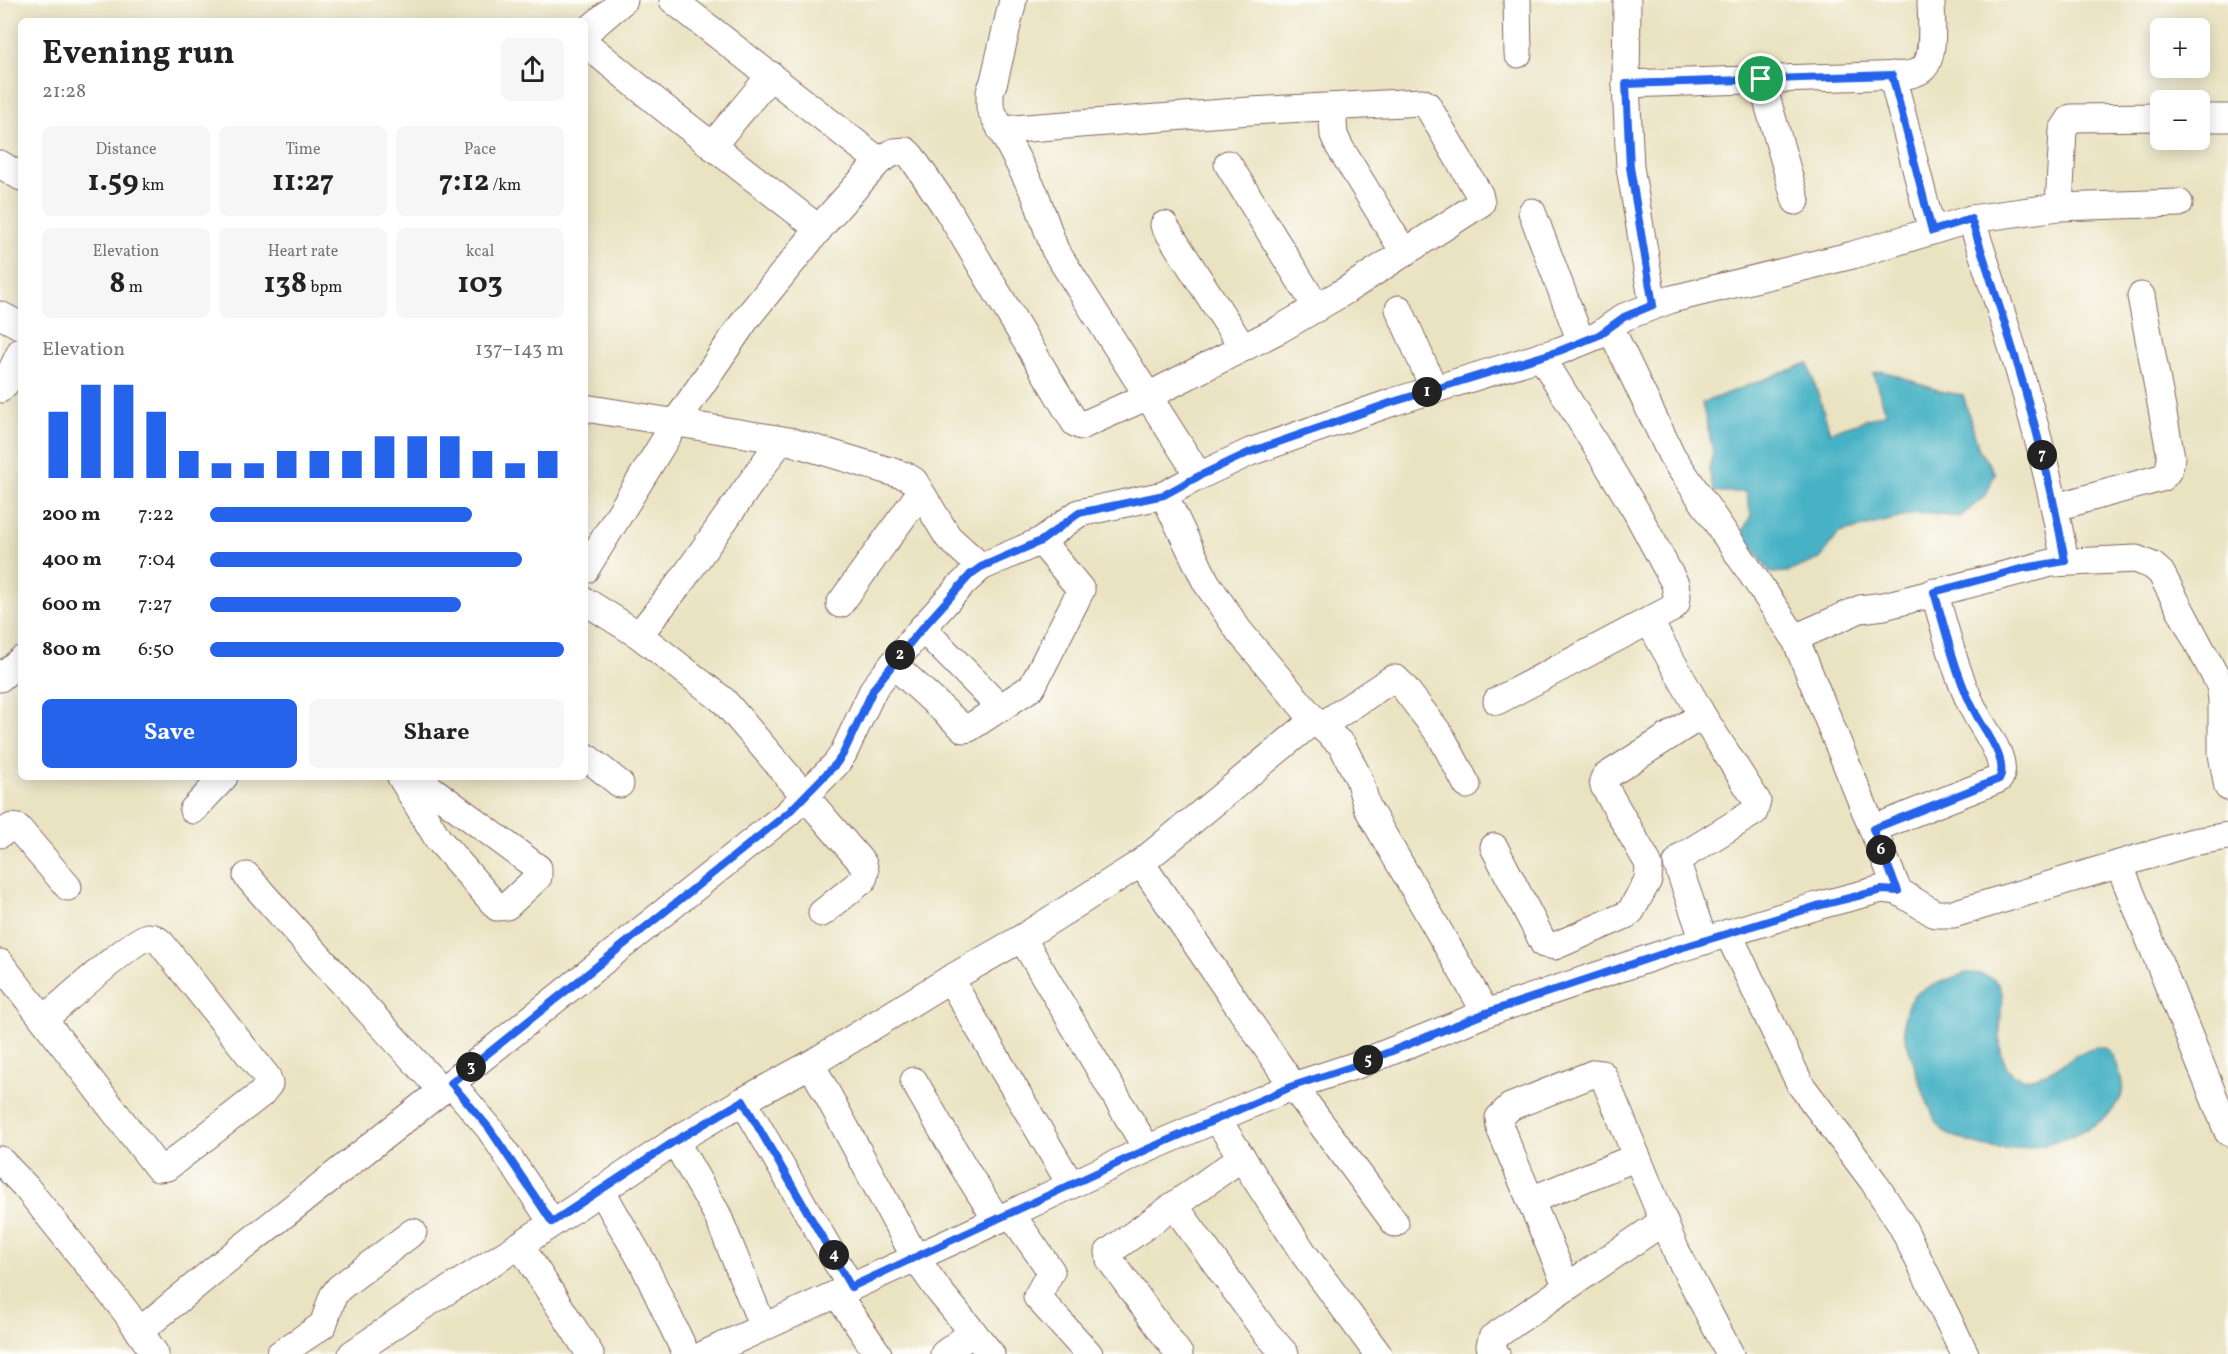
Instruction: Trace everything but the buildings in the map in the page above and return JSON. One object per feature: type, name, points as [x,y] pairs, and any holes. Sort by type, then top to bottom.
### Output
[{"type":"street","points":[[588,30],[624,0]]},
{"type":"street","points":[[673,0],[879,161]]},
{"type":"street","points":[[1013,0],[989,100],[992,113],[1035,194],[1055,250],[1199,476]]},
{"type":"street","points":[[1517,0],[1518,54]]},
{"type":"street","points":[[1627,0],[1626,84],[1630,167],[1653,305]]},
{"type":"street","points":[[1626,84],[1907,75],[1922,70],[1928,60],[1931,44],[1932,0]]},
{"type":"street","points":[[588,45],[712,147],[819,229]]},
{"type":"street","points":[[712,147],[771,75]]},
{"type":"street","points":[[1892,75],[1932,231]]},
{"type":"street","points":[[1761,79],[1796,201]]},
{"type":"street","points":[[588,565],[676,422],[746,319],[819,229],[879,161],[900,150],[906,151],[911,156],[950,212],[1078,426],[1148,396],[1317,308],[1479,205],[1481,198],[1425,103],[1332,107],[1001,130]]},
{"type":"street","points":[[1332,107],[1334,135],[1404,252]]},
{"type":"street","points":[[2060,207],[2063,130],[2071,118],[2150,117]]},
{"type":"street","points":[[2210,118],[2228,118]]},
{"type":"street","points":[[0,164],[18,175]]},
{"type":"street","points":[[1228,164],[1317,308]]},
{"type":"street","points":[[140,1331],[788,813],[843,754],[874,688],[922,628],[960,586],[981,567],[1041,541],[1079,513],[1164,495],[1250,452],[1581,342],[1599,335],[1624,317],[1653,305],[1853,255],[1971,219],[2060,207],[2179,202]]},
{"type":"street","points":[[1532,212],[1581,342]]},
{"type":"street","points":[[1971,219],[2006,325],[2056,507],[2065,561]]},
{"type":"street","points":[[1164,225],[1243,348]]},
{"type":"street","points":[[2056,507],[2160,478],[2167,473],[2170,467],[2171,457],[2141,296]]},
{"type":"street","points":[[1399,309],[1434,389]]},
{"type":"street","points":[[0,315],[18,324]]},
{"type":"street","points":[[1610,327],[1672,456],[1796,638],[1898,891]]},
{"type":"street","points":[[1497,701],[1649,621],[1676,604],[1674,584],[1636,511],[1541,356]]},
{"type":"street","points":[[0,389],[5,384],[18,357]]},
{"type":"street","points":[[588,408],[781,440],[906,476],[914,482],[948,537],[981,567]]},
{"type":"street","points":[[639,635],[689,571],[781,440]]},
{"type":"street","points":[[840,604],[920,493]]},
{"type":"street","points":[[1164,495],[1206,582],[1239,631],[1318,723],[1342,745],[1352,762],[1367,807],[1486,1013]]},
{"type":"street","points":[[893,664],[964,729],[1032,687],[1080,594],[1079,586],[1041,541]]},
{"type":"street","points":[[1796,638],[1855,610],[1884,606],[2024,568],[2065,561],[2136,558],[2153,566],[2160,573],[2220,685],[2222,754],[2228,787]]},
{"type":"street","points":[[1873,829],[1999,779],[2001,775],[2002,761],[1963,687],[1934,592]]},
{"type":"street","points":[[588,603],[639,635],[724,701],[863,864],[865,872],[863,880],[822,913]]},
{"type":"street","points":[[1649,621],[1702,715],[1756,801],[1754,812],[1683,856],[1677,863],[1716,937],[1800,1084],[1873,1181],[1902,1226],[1965,1354]]},
{"type":"street","points":[[922,628],[1001,708]]},
{"type":"street","points":[[0,678],[18,663]]},
{"type":"street","points":[[352,1354],[675,1141],[811,1064],[1022,938],[1141,863],[1318,723],[1392,679],[1396,679],[1403,686],[1442,736],[1467,785]]},
{"type":"street","points":[[1494,848],[1544,944],[1555,946],[1626,915],[1646,886],[1649,867],[1604,781],[1605,777],[1702,715]]},
{"type":"street","points":[[588,758],[620,784]]},
{"type":"street","points":[[193,810],[221,780]]},
{"type":"street","points":[[402,780],[438,839],[497,907],[507,906],[538,877],[538,868],[418,780]]},
{"type":"street","points":[[0,834],[12,827],[18,828],[68,887]]},
{"type":"street","points":[[705,1354],[1148,1149],[1293,1086],[1357,1065],[1486,1013],[1716,937],[1839,900],[1882,890],[1898,891],[1935,914],[1953,915],[2193,842],[2228,836]]},
{"type":"street","points":[[1141,863],[1293,1086],[1395,1223]]},
{"type":"street","points":[[2120,864],[2228,1132]]},
{"type":"street","points":[[247,876],[310,949],[489,1128],[552,1222]]},
{"type":"street","points":[[0,963],[156,1166],[161,1169],[261,1094],[269,1084],[267,1077],[254,1060],[161,943],[154,938],[148,937],[129,949],[44,1019]]},
{"type":"street","points":[[1022,938],[1148,1149]]},
{"type":"street","points":[[950,979],[1071,1185]]},
{"type":"street","points":[[811,1064],[915,1257],[991,1354]]},
{"type":"street","points":[[1567,1287],[1500,1128],[1499,1118],[1510,1107],[1588,1074],[1602,1074],[1675,1249],[1730,1354]]},
{"type":"street","points":[[914,1081],[963,1166],[1052,1271],[1037,1296],[1089,1354]]},
{"type":"street","points":[[743,1101],[878,1354]]},
{"type":"street","points":[[1217,1119],[1323,1281],[1378,1354]]},
{"type":"street","points":[[675,1141],[717,1214],[763,1327]]},
{"type":"street","points":[[1179,1354],[1108,1256],[1109,1252],[1242,1157]]},
{"type":"street","points":[[1531,1200],[1637,1157]]},
{"type":"street","points":[[0,1160],[25,1186],[140,1331],[155,1354]]},
{"type":"street","points":[[600,1190],[643,1263],[686,1354]]},
{"type":"street","points":[[1174,1205],[1264,1330],[1285,1354]]},
{"type":"street","points":[[1496,1354],[1490,1346],[1492,1338],[1664,1221]]},
{"type":"street","points":[[280,1354],[324,1325],[333,1296],[339,1288],[413,1232]]},
{"type":"street","points":[[520,1245],[590,1354]]},
{"type":"street","points":[[944,1354],[973,1332]]},
{"type":"water","points":[[1808,363],[1830,432],[1886,413],[1873,373],[1883,371],[1943,392],[1963,395],[1979,450],[1995,473],[1986,495],[1960,517],[1918,513],[1839,533],[1820,559],[1787,572],[1771,573],[1742,534],[1751,515],[1746,492],[1714,492],[1709,470],[1713,450],[1702,403]]},
{"type":"water","points":[[1966,973],[1993,979],[2000,987],[2003,997],[2000,1027],[2001,1051],[2006,1066],[2017,1076],[2038,1077],[2095,1047],[2109,1050],[2118,1068],[2122,1093],[2119,1101],[2107,1115],[2095,1124],[2064,1138],[2015,1149],[1986,1147],[1945,1132],[1933,1115],[1922,1087],[1905,1036],[1904,1020],[1907,1008],[1916,994],[1932,985]]},
{"type":"route","points":[[1892,75],[1932,231],[1971,219],[2006,325],[2056,507],[2065,561],[2024,568],[1934,592],[1967,698],[2002,761],[2002,769],[1999,779],[1873,829],[1898,891],[1882,890],[1817,906],[1674,950],[1486,1013],[1357,1065],[1293,1086],[1148,1149],[851,1287],[743,1101],[675,1141],[552,1222],[489,1128],[451,1083],[788,813],[806,796],[843,754],[874,688],[918,633],[971,574],[981,567],[1041,541],[1079,513],[1150,500],[1164,495],[1250,452],[1393,402],[1559,351],[1599,335],[1624,317],[1653,305],[1630,167],[1626,84],[1761,79],[1892,75]]}]
